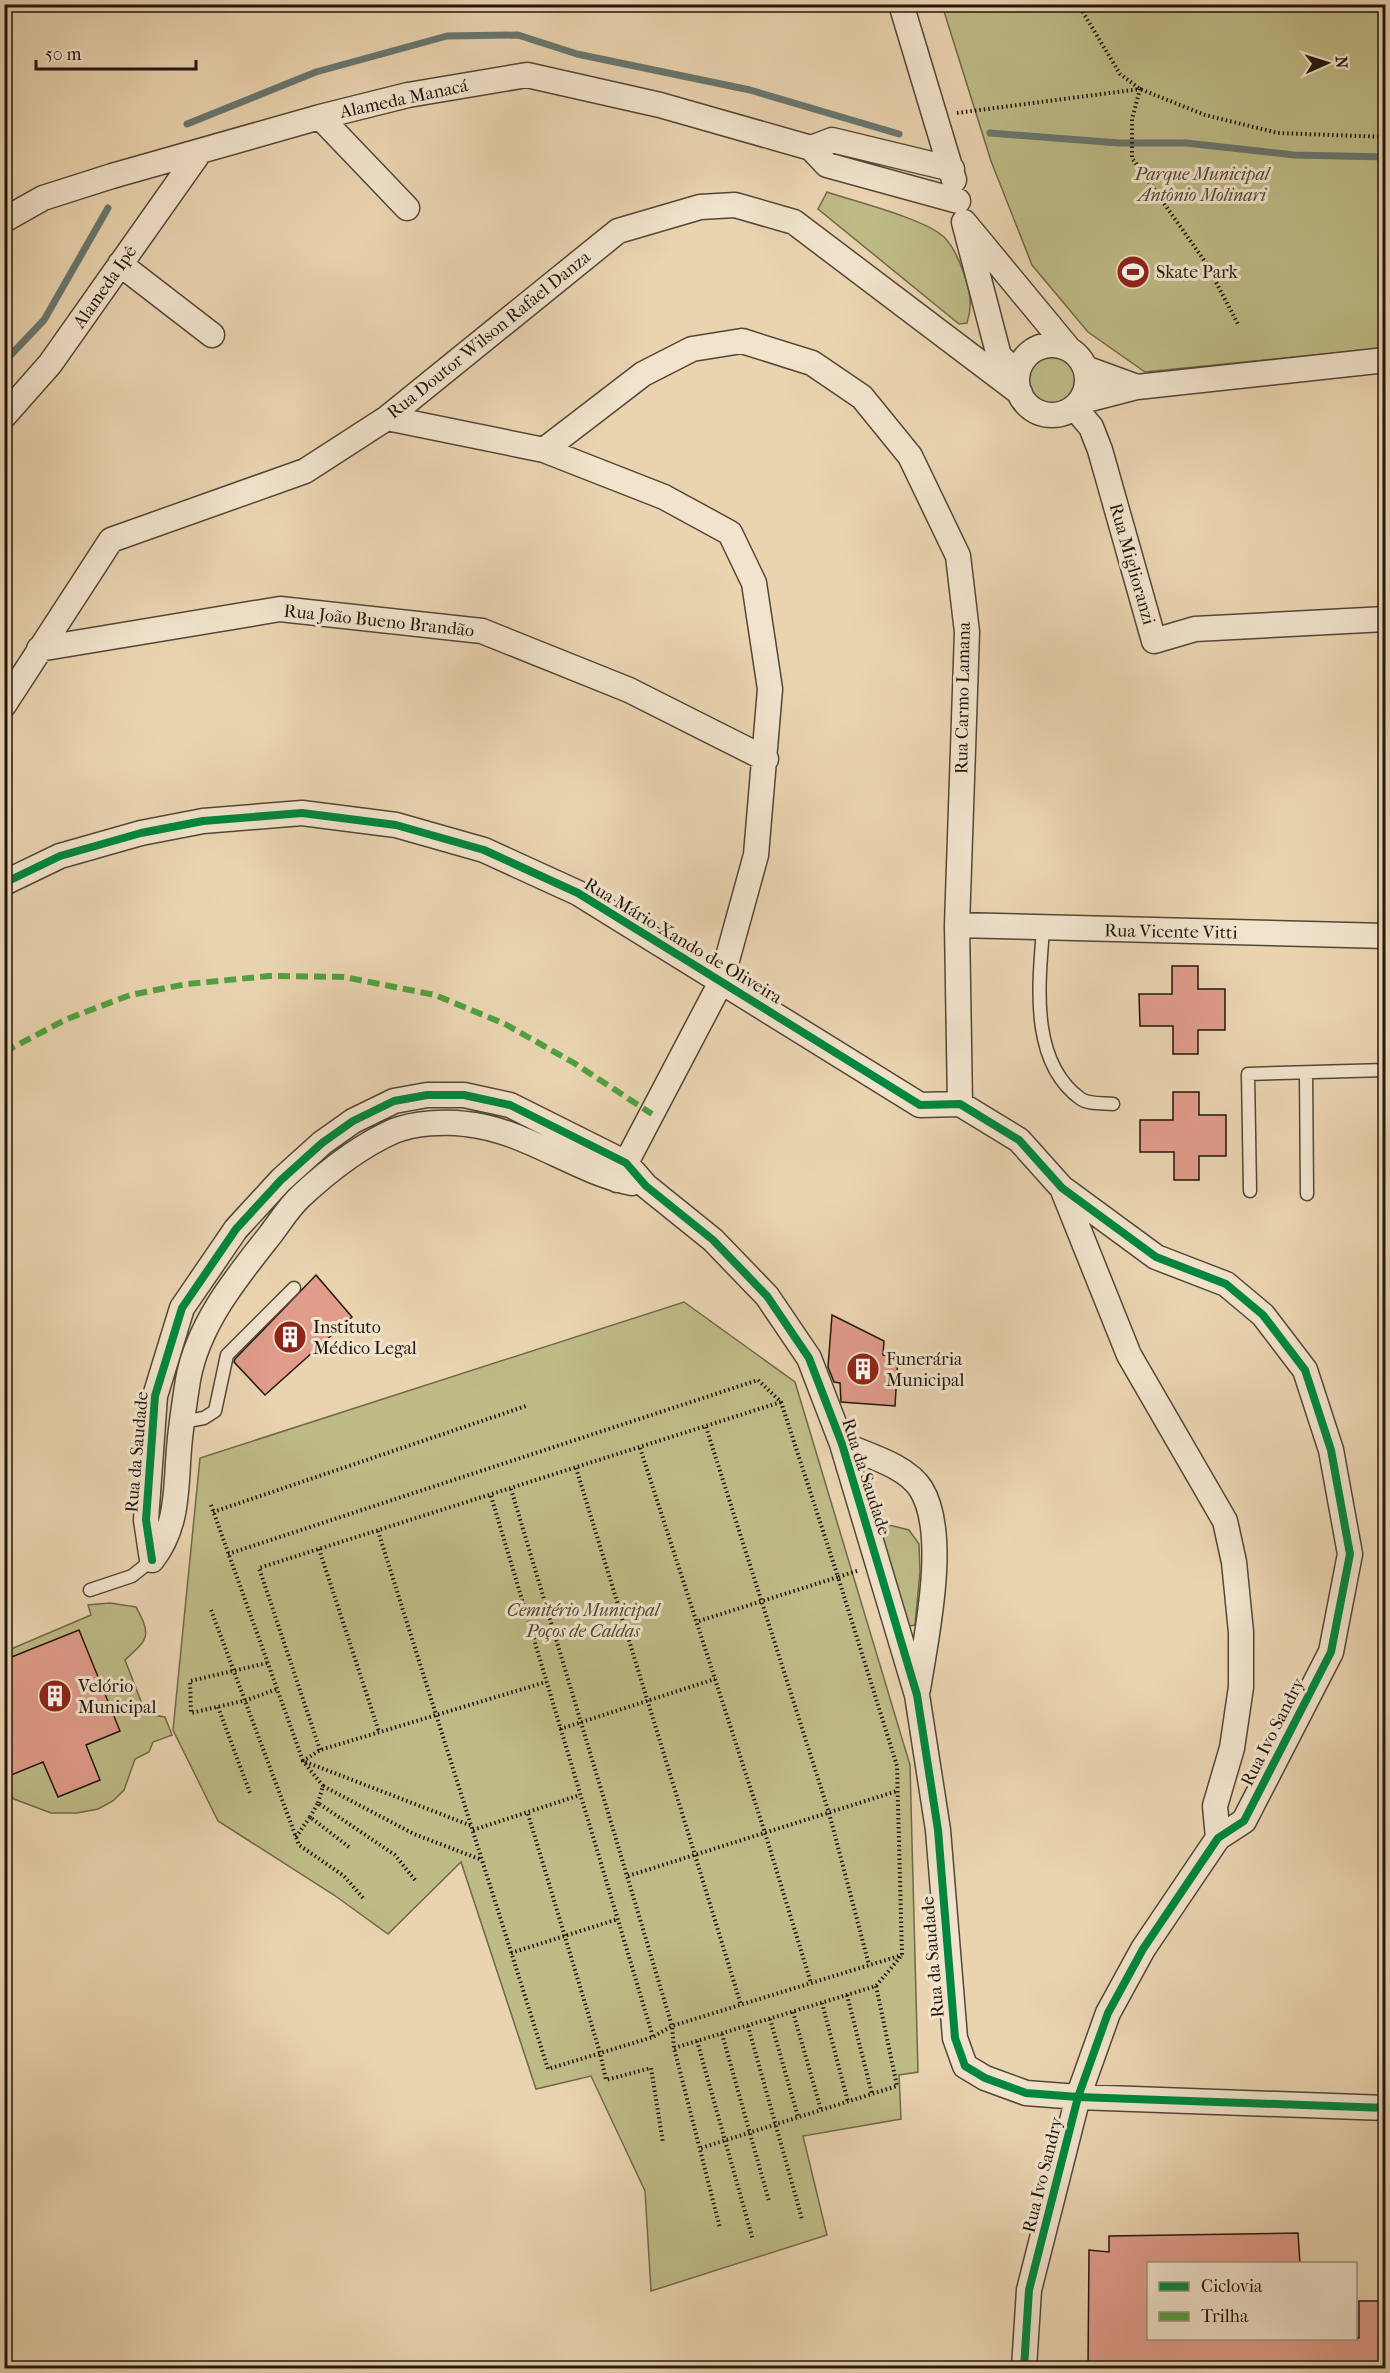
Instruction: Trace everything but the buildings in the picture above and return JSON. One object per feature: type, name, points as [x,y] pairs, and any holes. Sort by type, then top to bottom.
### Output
[{"type":"street","points":[[901,4],[952,169],[999,356],[1019,383],[1034,409],[1043,414],[1065,412],[1076,404],[1137,387],[1386,360]]},
{"type":"street","name":"Alameda Manacá","points":[[4,220],[44,198],[112,176],[320,117],[408,95],[527,75],[660,105],[811,148],[827,165],[961,211]]},
{"type":"street","points":[[320,117],[407,208]]},
{"type":"street","name":"Alameda Manacá","points":[[811,148],[832,140],[952,169]]},
{"type":"street","name":"Alameda Ipê","points":[[4,416],[50,364],[199,153]]},
{"type":"street","name":"Rua Doutor Wilson Rafael Danza","points":[[4,705],[111,540],[305,471],[387,418],[618,231],[700,207],[735,205],[794,222],[1019,383]]},
{"type":"street","points":[[961,211],[1085,368],[1137,387]]},
{"type":"street","points":[[120,264],[212,335]]},
{"type":"street","name":"Rua Carmo Lamana","points":[[544,450],[643,374],[692,349],[742,340],[813,363],[862,397],[910,456],[958,555],[967,633],[957,925],[960,1104]]},
{"type":"street","points":[[1019,383],[1022,362],[1038,348],[1059,345],[1069,349]]},
{"type":"street","points":[[1076,404],[1087,380],[1085,368]]},
{"type":"street","name":"Rua Miglioranzi","points":[[1076,404],[1091,427],[1100,450],[1154,641],[1195,629],[1386,619]]},
{"type":"street","points":[[387,418],[544,450],[664,497],[730,533],[754,583],[770,689],[766,759],[756,855],[721,982],[622,1171]]},
{"type":"street","name":"Rua João Bueno Brandão","points":[[39,649],[280,609],[482,631],[629,690],[766,759]]},
{"type":"street","name":"Rua Mário Xando de Oliveira","points":[[4,883],[60,856],[141,833],[203,821],[302,813],[396,825],[484,850],[578,894],[920,1104],[960,1104]]},
{"type":"street","name":"Rua Vicente Vitti","points":[[957,925],[1386,936]]},
{"type":"street","name":"Rua da Saudade","points":[[152,1560],[146,1520],[155,1396],[182,1308],[236,1229],[281,1180],[322,1143],[353,1121],[394,1101],[427,1095],[464,1095],[510,1105],[646,1186],[713,1240],[767,1296],[809,1358],[842,1444],[916,1695],[938,1830],[955,2038],[965,2066],[985,2078],[1026,2093],[1078,2097],[1386,2108]]},
{"type":"street","points":[[960,1104],[1019,1140],[1062,1188],[1129,1355],[1225,1521],[1234,1562],[1240,1620],[1241,1687],[1232,1748],[1215,1806],[1218,1838]]},
{"type":"street","name":"Rua da Saudade","points":[[152,1560],[168,1536],[173,1518],[182,1422],[192,1368],[210,1320],[234,1281],[300,1197],[354,1153],[396,1130],[432,1124],[463,1123],[493,1127],[622,1171]]},
{"type":"street","name":"Rua Ivo Sandry","points":[[1024,2368],[1029,2290],[1078,2097],[1108,2013],[1143,1949],[1218,1838],[1244,1821],[1331,1652],[1350,1554],[1331,1450],[1305,1370],[1263,1315],[1226,1284],[1156,1257],[1062,1188]]},
{"type":"street","name":"Rua da Saudade","points":[[842,1444],[902,1471],[921,1489],[931,1519],[934,1558],[928,1622],[916,1695]]},
{"type":"lane","points":[[1043,929],[1040,978],[1042,1021],[1048,1054],[1061,1078],[1082,1100],[1113,1104]]},
{"type":"lane","points":[[1250,1191],[1248,1074],[1386,1070]]},
{"type":"lane","points":[[1306,1073],[1307,1194]]},
{"type":"lane","points":[[182,1422],[204,1418],[215,1411],[227,1355],[294,1288]]},
{"type":"lane","points":[[146,1520],[173,1518]]},
{"type":"lane","points":[[90,1590],[132,1576],[152,1560]]},
{"type":"path","points":[[1078,4],[1120,75],[1140,89],[1205,115],[1278,133],[1386,137]]},
{"type":"path","points":[[936,116],[1140,89]]},
{"type":"path","points":[[1140,89],[1132,119],[1132,158],[1206,263],[1239,326]]},
{"type":"path","points":[[228,1554],[758,1380],[781,1402],[897,1766],[902,1955],[876,1986],[674,2048]]},
{"type":"path","points":[[320,1750],[259,1568],[781,1402]]},
{"type":"path","points":[[213,1512],[525,1406]]},
{"type":"path","points":[[706,1426],[829,1813],[869,1965]]},
{"type":"path","points":[[640,1448],[765,1833],[811,1983]]},
{"type":"path","points":[[576,1468],[741,2005]]},
{"type":"path","points":[[511,1489],[672,2026],[674,2048],[720,2228]]},
{"type":"path","points":[[490,1496],[653,2037]]},
{"type":"path","points":[[211,1505],[303,1761],[323,1786],[414,1834],[483,1861]]},
{"type":"path","points":[[378,1531],[548,2069],[653,2037],[672,2026],[902,1955]]},
{"type":"path","points":[[319,1550],[379,1732]]},
{"type":"path","points":[[696,1622],[878,1566]]},
{"type":"path","points":[[211,1610],[300,1845],[344,1876],[364,1899]]},
{"type":"path","points":[[267,1663],[190,1681],[191,1713],[246,1700],[277,1689]]},
{"type":"path","points":[[560,1729],[715,1679]]},
{"type":"path","points":[[303,1761],[320,1750],[546,1682]]},
{"type":"path","points":[[218,1707],[250,1793]]},
{"type":"path","points":[[303,1761],[473,1828],[528,1814],[580,1795]]},
{"type":"path","points":[[296,1837],[318,1803],[323,1786]]},
{"type":"path","points":[[628,1876],[897,1791]]},
{"type":"path","points":[[318,1803],[395,1855],[415,1880]]},
{"type":"path","points":[[528,1814],[600,2053],[606,2080],[651,2068],[663,2143]]},
{"type":"path","points":[[310,1817],[348,1847]]},
{"type":"path","points":[[511,1953],[618,1919]]},
{"type":"path","points":[[701,2148],[897,2086],[876,1986]]},
{"type":"path","points":[[847,1995],[872,2094]]},
{"type":"path","points":[[822,2003],[848,2102]]},
{"type":"path","points":[[793,2012],[821,2110]]},
{"type":"path","points":[[770,2019],[798,2117]]},
{"type":"path","points":[[748,2026],[802,2219]]},
{"type":"path","points":[[722,2034],[769,2201]]},
{"type":"path","points":[[698,2041],[753,2240]]},
{"type":"green space","name":"Parque Municipal Antônio Molinari","points":[[942,5],[1385,5],[1385,348],[1145,372],[1088,332],[1032,265],[991,161]]},
{"type":"green space","points":[[827,192],[921,223],[944,237],[958,259],[968,287],[970,304],[967,323],[959,324],[818,209]]},
{"type":"green space","points":[[1052,355],[1069,362],[1076,379],[1069,396],[1052,403],[1035,396],[1028,379],[1035,362]]},
{"type":"green space","name":"Cemitério Municipal Poços de Caldas","points":[[684,1302],[795,1382],[910,1765],[918,2072],[899,2075],[901,2119],[803,2136],[827,2235],[651,2291],[645,2191],[591,2076],[536,2089],[461,1862],[388,1934],[334,1895],[218,1821],[173,1730],[200,1458]]},
{"type":"green space","points":[[885,1524],[909,1530],[919,1544],[920,1572],[915,1625],[903,1627],[879,1545]]},
{"type":"green space","points":[[110,1603],[136,1607],[145,1625],[143,1642],[125,1660],[146,1714],[165,1717],[172,1735],[153,1742],[149,1752],[135,1759],[124,1790],[113,1801],[98,1809],[77,1813],[51,1813],[14,1799],[5,1788],[4,1652],[91,1615],[88,1605]]},
{"type":"waterway","points":[[187,124],[316,72],[447,36],[518,35],[577,54],[750,90],[899,134]]},
{"type":"waterway","points":[[990,133],[1119,143],[1186,143],[1294,155],[1386,157]]},
{"type":"waterway","points":[[4,362],[44,320],[108,208]]},
{"type":"marked path","points":[[4,1052],[67,1019],[130,995],[187,984],[269,976],[344,977],[435,995],[505,1024],[574,1063],[652,1114]]},
{"type":"cycle path","points":[[4,883],[60,856],[141,833],[203,821],[302,813],[396,825],[484,850],[578,893],[920,1105],[960,1104],[1019,1140],[1062,1188],[1156,1257],[1226,1284],[1263,1315],[1305,1370],[1331,1450],[1350,1554],[1331,1652],[1244,1821],[1218,1838],[1143,1949],[1108,2013],[1078,2097],[1029,2290],[1024,2368]]},
{"type":"cycle path","points":[[152,1560],[146,1520],[155,1396],[182,1308],[236,1229],[281,1180],[322,1143],[353,1121],[394,1101],[427,1095],[464,1095],[510,1105],[626,1163],[646,1186],[713,1240],[767,1296],[809,1358],[842,1444],[917,1695],[938,1830],[955,2038],[965,2066],[985,2078],[1026,2093],[1078,2097],[1386,2108]]},
{"type":"place","name":"Skate Park","points":[[1133,272]]},
{"type":"place","name":"Instituto Médico Legal","points":[[290,1337]]},
{"type":"place","name":"Funerária Municipal","points":[[863,1369]]},
{"type":"place","name":"Velório Municipal","points":[[55,1696]]}]
